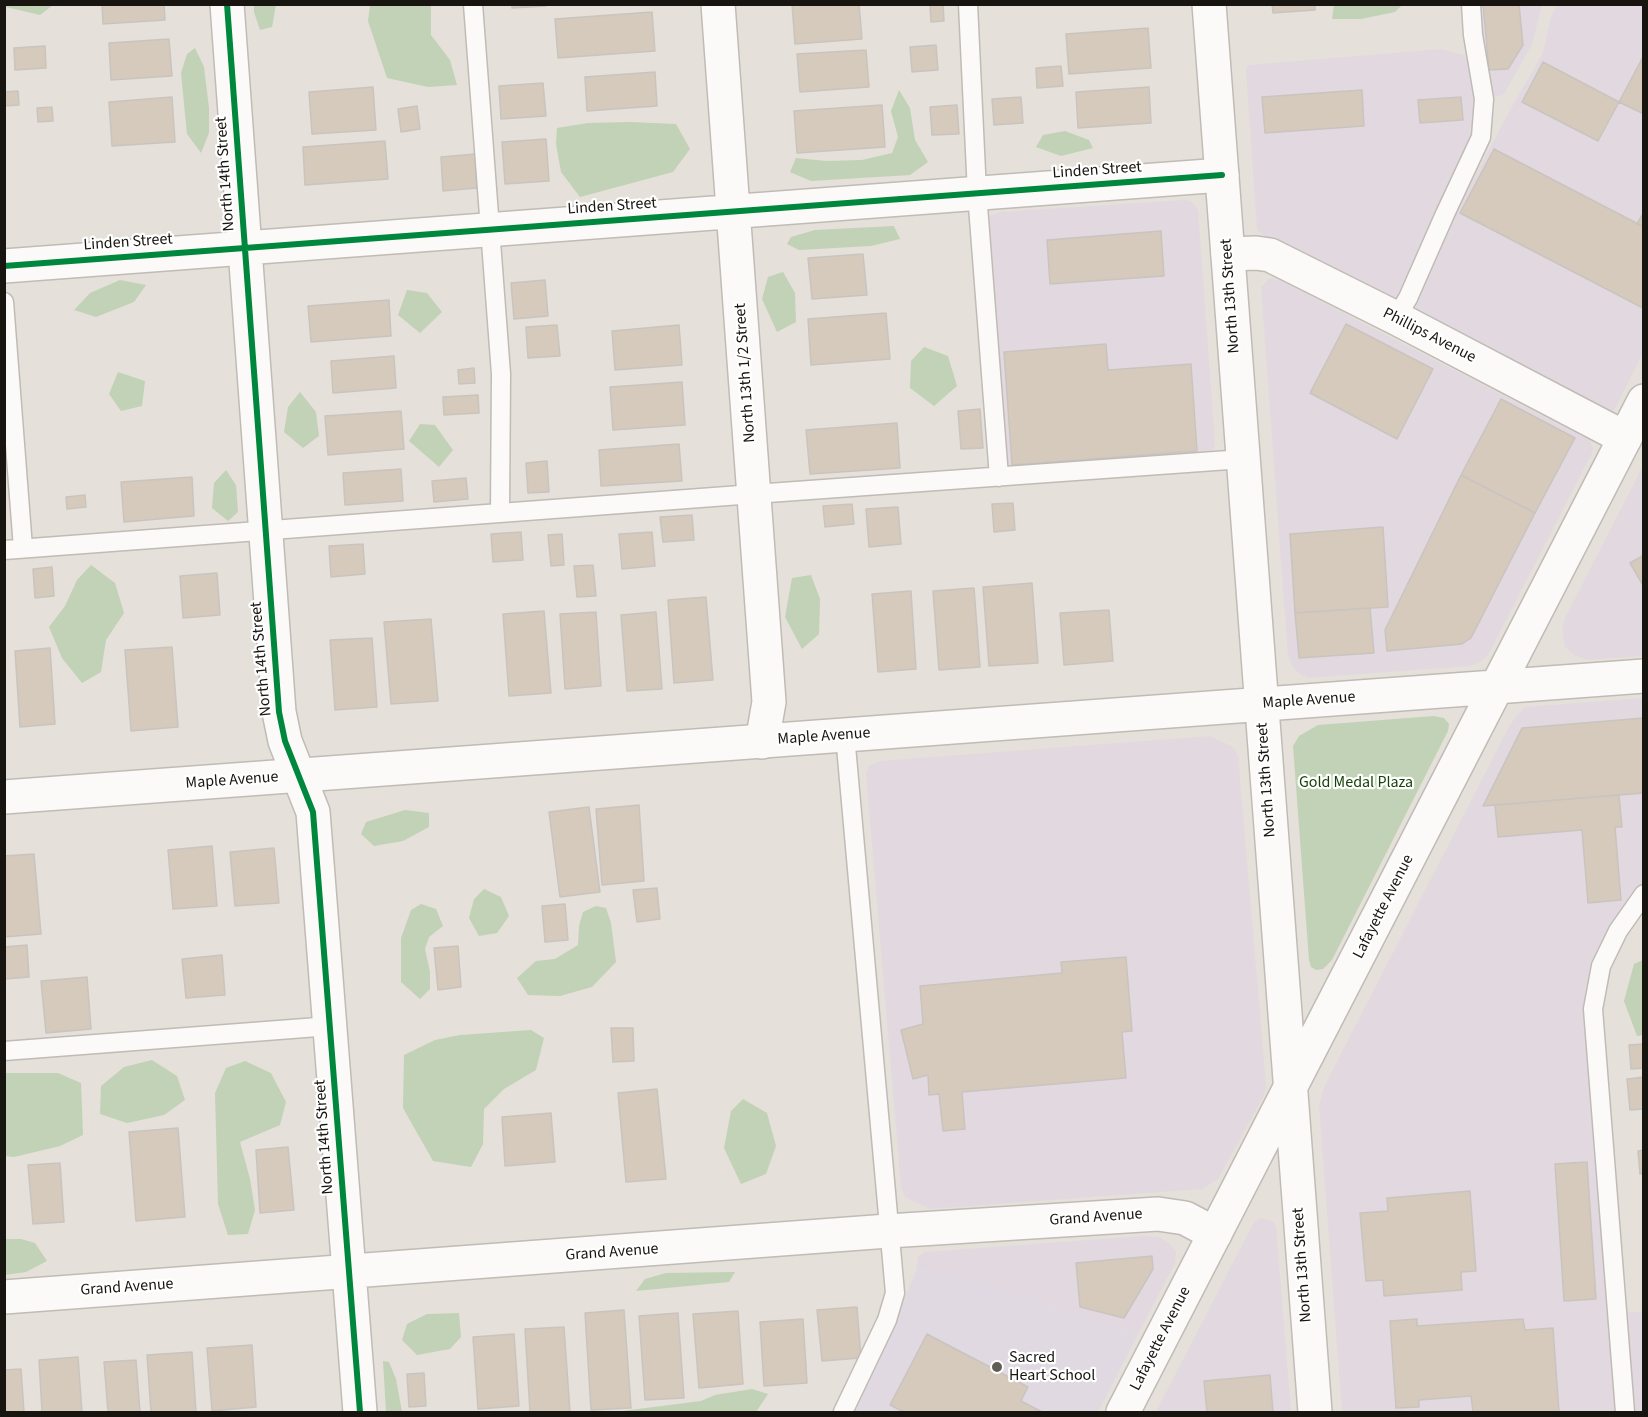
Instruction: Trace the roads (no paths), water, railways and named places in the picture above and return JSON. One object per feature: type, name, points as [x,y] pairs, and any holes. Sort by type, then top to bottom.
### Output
[{"type":"street","name":"North 14th Street","points":[[227,4],[279,712],[285,741],[314,812],[360,1413]]},
{"type":"street","name":"North 13th 1/2 Street","points":[[718,4],[769,702],[762,742]]},
{"type":"street","name":"North 13th Street","points":[[1209,4],[1315,1413]]},
{"type":"street","name":"Linden Street","points":[[4,266],[1222,175]]},
{"type":"street","name":"Phillips Avenue","points":[[1228,254],[1270,255],[1625,438]]},
{"type":"street","name":"Lafayette Avenue","points":[[1123,1413],[1644,401]]},
{"type":"street","name":"Maple Avenue","points":[[4,797],[1644,676]]},
{"type":"street","name":"Grand Avenue","points":[[4,1297],[888,1231],[1158,1214],[1185,1218],[1215,1234]]},
{"type":"lane","points":[[473,4],[501,374],[500,512]]},
{"type":"lane","points":[[968,4],[977,193],[999,477]]},
{"type":"lane","points":[[1396,318],[1408,298],[1481,138],[1484,99],[1473,35],[1471,4]]},
{"type":"lane","points":[[4,302],[24,548]]},
{"type":"lane","points":[[4,550],[1243,459]]},
{"type":"lane","points":[[843,1413],[887,1320],[895,1293],[845,735]]},
{"type":"lane","points":[[1625,1413],[1593,1009],[1601,966],[1618,931],[1644,894]]},
{"type":"lane","points":[[4,1051],[331,1026]]},
{"type":"place","name":"Sacred Heart School","points":[[997,1367]]},
{"type":"park label","name":"Gold Medal Plaza","points":[[1356,783]]}]
